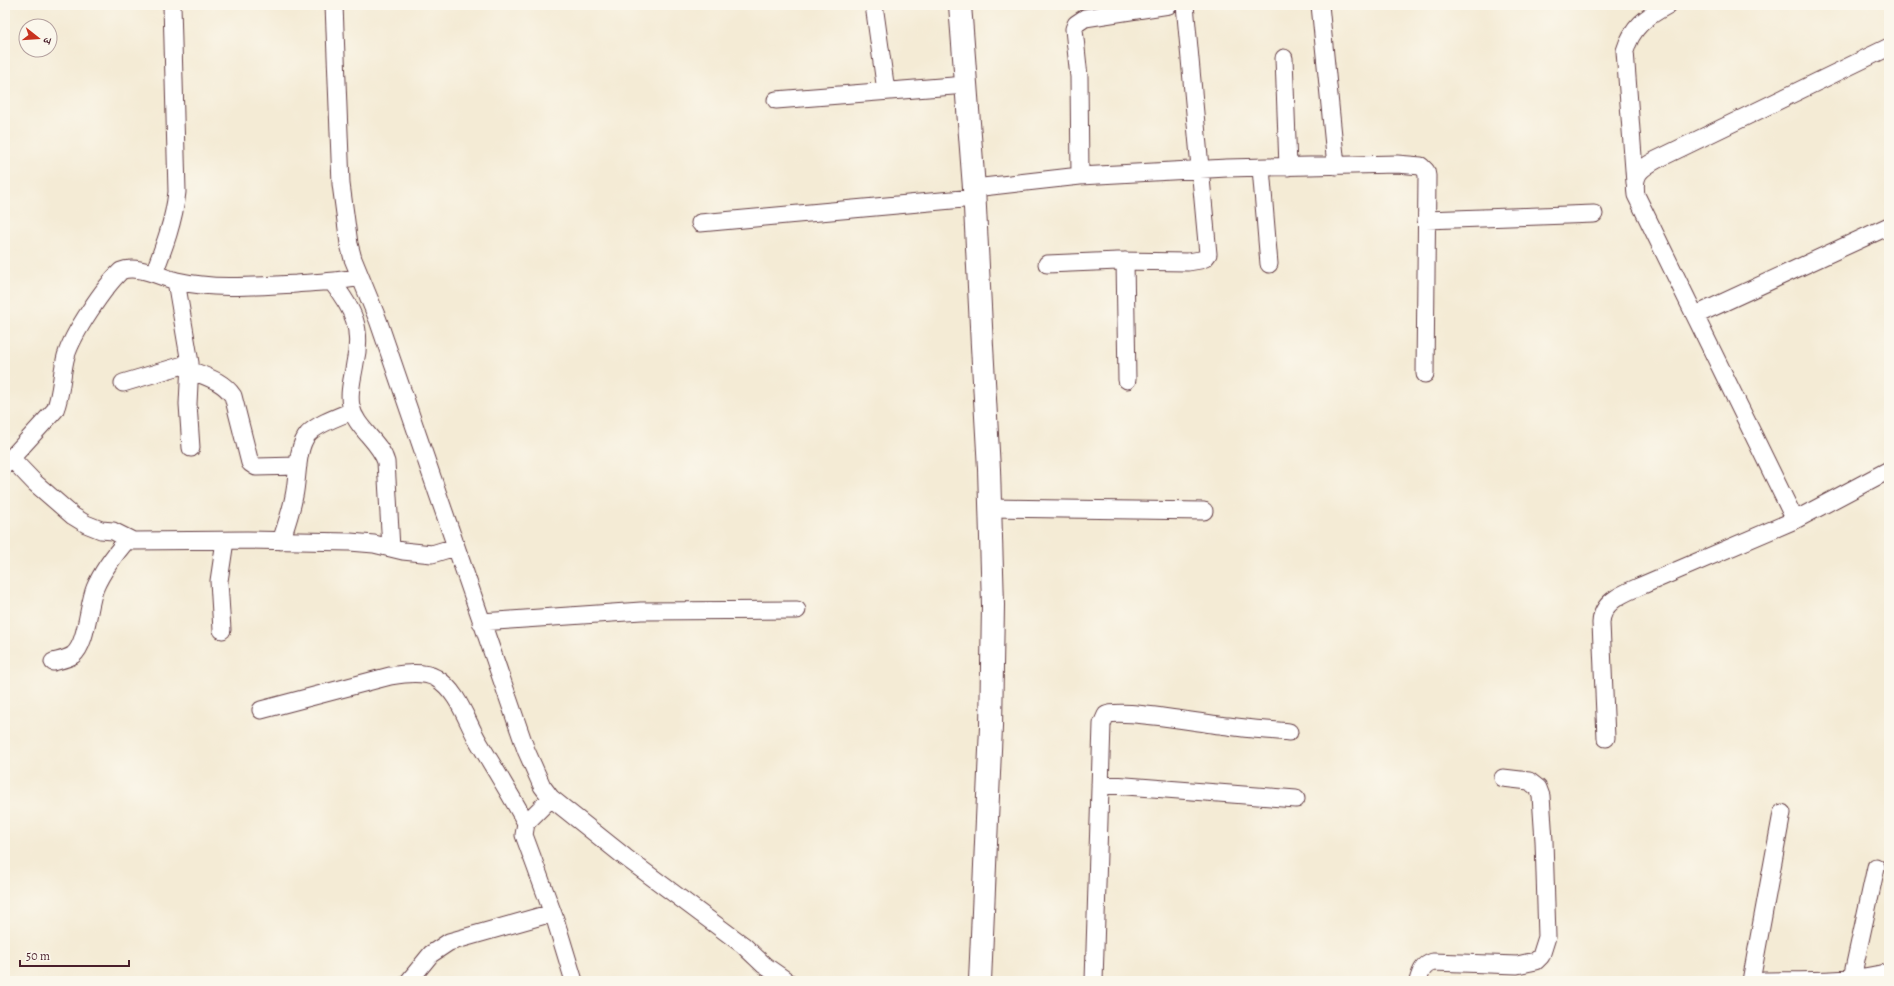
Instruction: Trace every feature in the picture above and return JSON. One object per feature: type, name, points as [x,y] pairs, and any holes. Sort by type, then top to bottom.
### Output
[{"type":"main road","points":[[960,5],[974,193],[990,508],[993,621],[991,727],[980,981]]},
{"type":"street","points":[[154,274],[169,233],[175,210],[177,192],[172,5]]},
{"type":"street","points":[[334,5],[342,184],[349,244],[353,259],[349,279],[351,308],[356,322],[357,351],[351,383],[350,399],[352,411],[370,438],[382,452],[386,462],[391,548]]},
{"type":"street","points":[[874,5],[886,91]]},
{"type":"street","points":[[1080,176],[1079,77],[1074,29],[1076,24],[1085,18],[1169,5]]},
{"type":"street","points":[[1047,264],[1126,261],[1188,262],[1206,258],[1209,249],[1200,170],[1185,5]]},
{"type":"street","points":[[1320,5],[1336,166]]},
{"type":"street","points":[[1668,5],[1637,27],[1629,38],[1625,51],[1636,195],[1795,520]]},
{"type":"street","points":[[1635,185],[1637,176],[1642,168],[1647,165],[1889,47]]},
{"type":"street","points":[[1284,58],[1288,167]]},
{"type":"street","points":[[776,100],[966,85]]},
{"type":"street","points":[[700,223],[974,193],[1080,176],[1288,167],[1397,164],[1421,166],[1426,171],[1427,176],[1425,374]]},
{"type":"street","points":[[1261,168],[1269,264]]},
{"type":"street","points":[[1426,220],[1594,214]]},
{"type":"street","points":[[1696,316],[1889,226]]},
{"type":"street","points":[[1126,261],[1127,380]]},
{"type":"street","points":[[349,279],[240,286],[193,284],[176,281],[154,274],[125,269],[116,275],[77,330],[70,344],[64,366],[59,401],[55,410],[8,461],[73,516],[91,526],[102,530],[113,531],[128,539],[138,541],[350,542],[418,553],[447,550]]},
{"type":"street","points":[[349,279],[378,320],[447,550],[481,622],[526,750],[542,786],[551,798],[625,857],[743,945],[764,965],[787,981]]},
{"type":"street","points":[[176,281],[190,367],[188,404],[191,448]]},
{"type":"street","points":[[123,383],[190,367],[214,379],[227,388],[234,396],[250,463],[256,467],[278,465],[298,466]]},
{"type":"street","points":[[282,541],[294,495],[302,447],[308,434],[316,428],[352,411]]},
{"type":"street","points":[[1606,738],[1602,616],[1607,606],[1621,595],[1795,520],[1889,470]]},
{"type":"street","points":[[990,508],[1204,511]]},
{"type":"street","points":[[53,662],[67,659],[74,654],[79,647],[90,604],[100,578],[112,558],[128,539]]},
{"type":"street","points":[[222,630],[219,581],[225,541]]},
{"type":"street","points":[[481,622],[641,611],[797,610]]},
{"type":"street","points":[[261,710],[390,676],[424,674],[434,677],[442,683],[459,703],[478,740],[526,823]]},
{"type":"street","points":[[1094,981],[1102,724],[1106,715],[1112,712],[1289,732]]},
{"type":"street","points":[[1418,981],[1421,970],[1427,964],[1433,962],[1517,965],[1536,961],[1541,956],[1547,937],[1541,796],[1538,788],[1529,781],[1504,778]]},
{"type":"street","points":[[1100,784],[1296,799]]},
{"type":"street","points":[[551,798],[533,814],[526,823],[524,835],[552,913],[574,981]]},
{"type":"street","points":[[1751,981],[1782,813]]},
{"type":"street","points":[[1852,978],[1876,867]]},
{"type":"street","points":[[409,981],[431,954],[448,942],[552,913]]},
{"type":"street","points":[[1764,981],[1866,977],[1889,972]]}]
